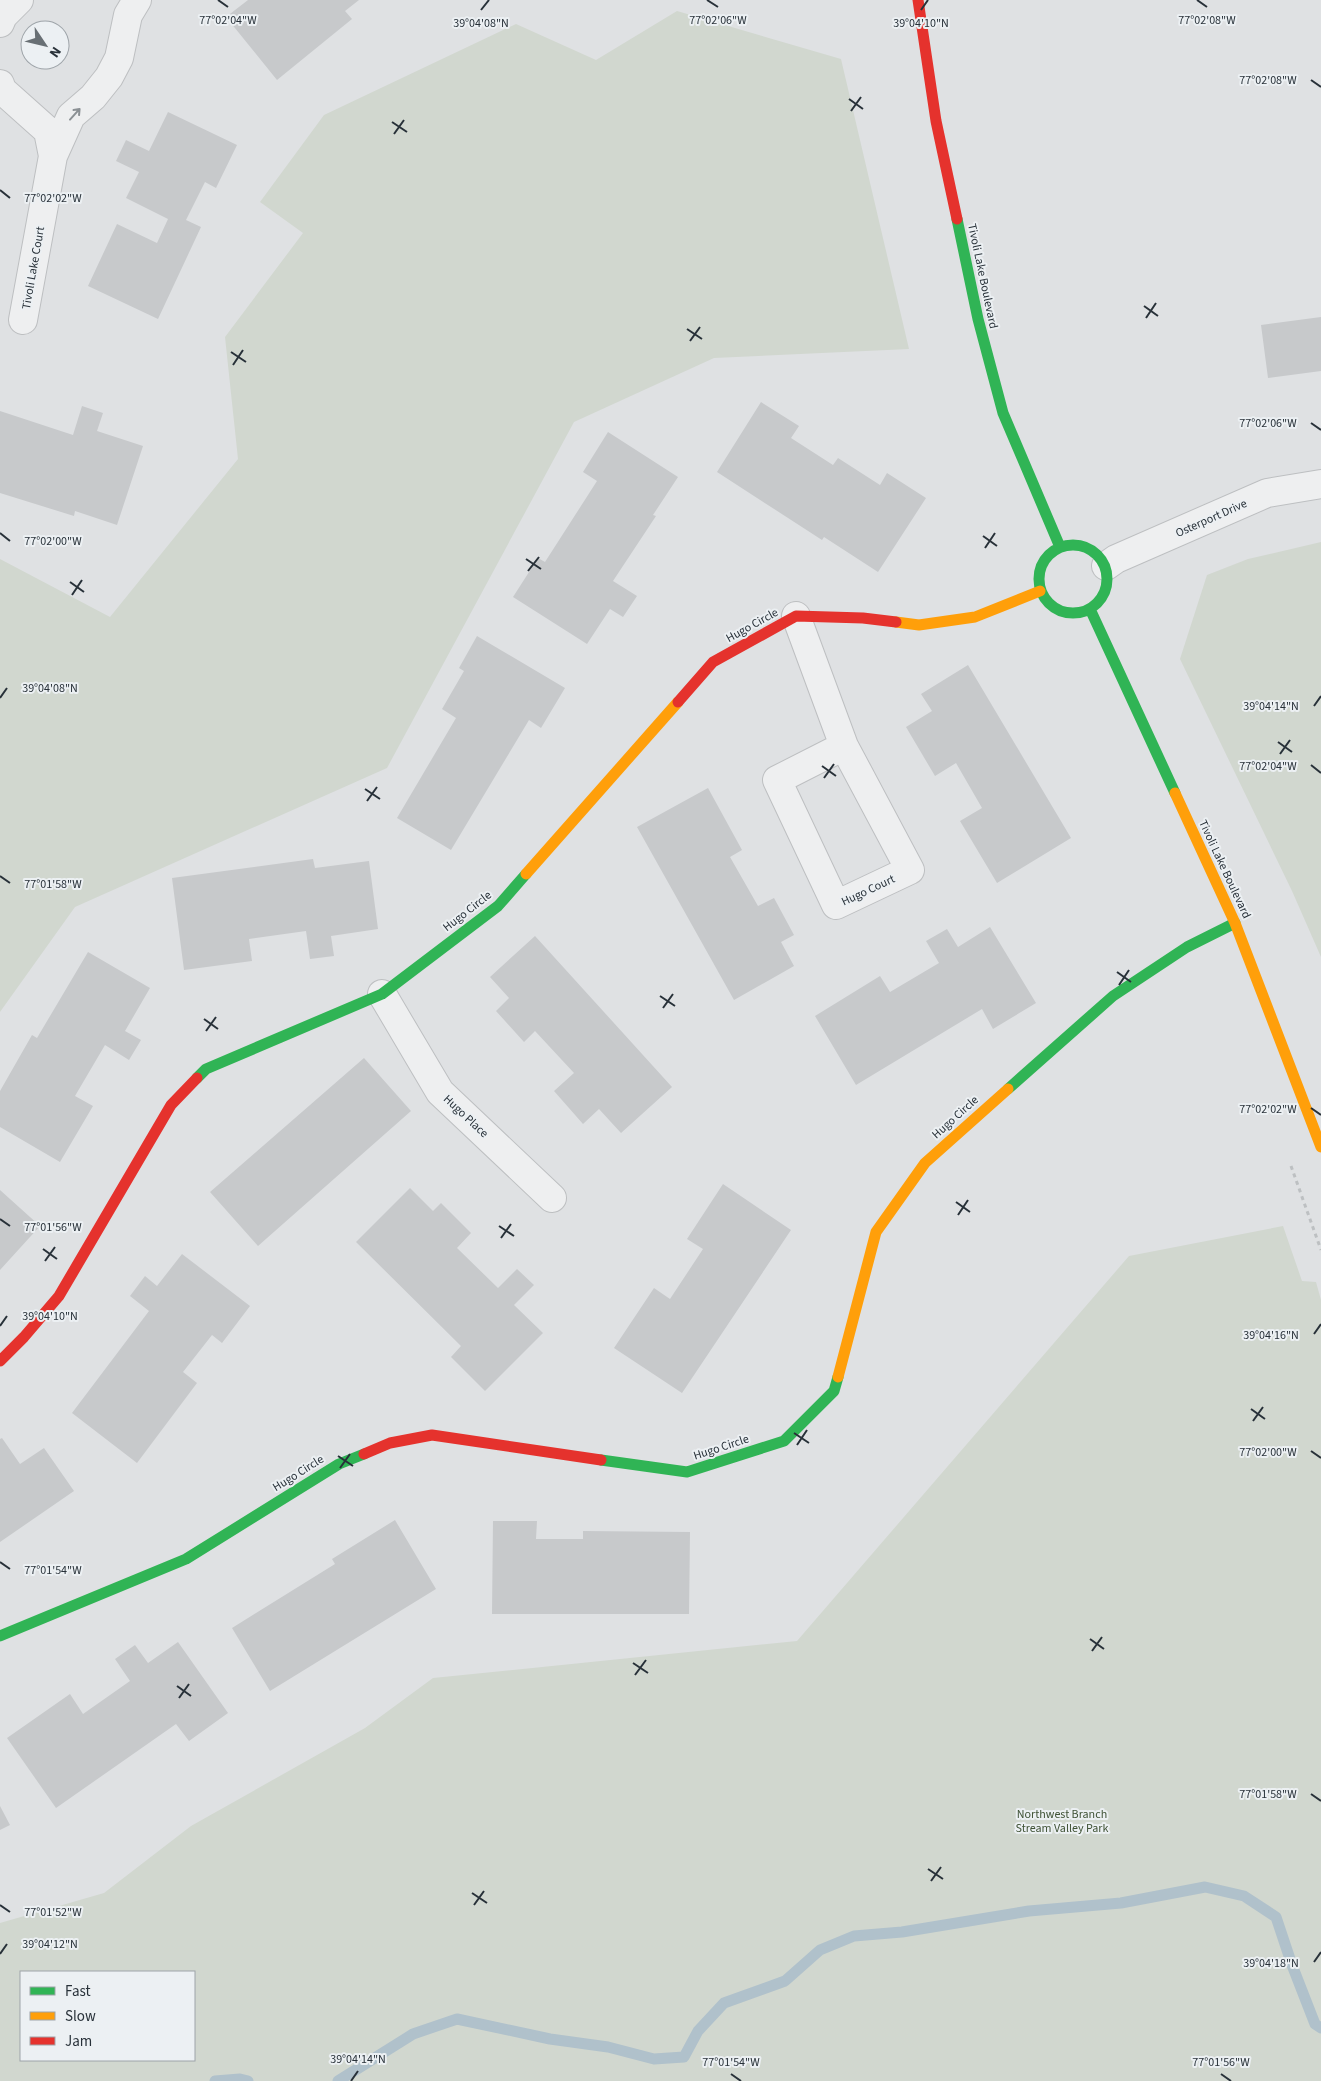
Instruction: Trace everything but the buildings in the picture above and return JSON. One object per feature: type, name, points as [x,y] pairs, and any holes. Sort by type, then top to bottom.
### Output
[{"type":"street","points":[[0,23],[19,0]]},
{"type":"street","name":"Tivoli Lake Court","points":[[23,320],[53,156],[71,116],[109,77],[119,58],[128,15],[136,0]]},
{"type":"street","name":"Tivoli Lake Boulevard","points":[[918,0],[936,121],[978,319],[1003,413],[1060,547]]},
{"type":"street","name":"Tivoli Lake Court","points":[[0,84],[2,90],[48,131],[53,156]]},
{"type":"street","name":"Osterport Drive","points":[[1106,566],[1116,559],[1267,494],[1321,484]]},
{"type":"street","points":[[1070,544],[1082,545],[1100,557],[1106,566],[1107,586],[1104,595],[1098,604],[1090,609],[1078,613],[1066,613],[1055,609],[1046,601],[1040,590],[1040,570],[1050,552],[1060,547],[1070,544]]},
{"type":"street","name":"Hugo Circle","points":[[0,1360],[24,1337],[59,1296],[171,1106],[206,1069],[382,994],[498,906],[713,662],[796,616],[863,618],[919,626],[975,617],[1040,590]]},
{"type":"street","name":"Tivoli Lake Boulevard","points":[[1090,609],[1235,923],[1321,1147]]},
{"type":"street","name":"Hugo Court","points":[[796,616],[844,746],[910,870],[836,905],[777,780],[844,746]]},
{"type":"street","name":"Hugo Circle","points":[[0,1636],[186,1559],[340,1464],[390,1443],[432,1435],[687,1472],[784,1441],[834,1391],[876,1232],[925,1163],[1113,996],[1187,947],[1235,923]]},
{"type":"street","name":"Hugo Place","points":[[382,994],[440,1092],[552,1198]]},
{"type":"green space","points":[[677,11],[841,59],[909,349],[714,358],[574,422],[387,768],[75,907],[0,1012],[0,559],[110,617],[238,459],[225,337],[303,233],[260,202],[324,115],[516,24],[596,60]]},
{"type":"green space","points":[[1321,542],[1321,957],[1292,891],[1180,659],[1207,575],[1248,559]]},
{"type":"green space","name":"Northwest Branch Stream Valley Park","points":[[1283,1226],[1302,1281],[1316,1282],[1321,1300],[1321,2081],[0,2081],[0,1923],[104,1893],[191,1826],[365,1728],[433,1678],[797,1641],[1129,1256]]},
{"type":"waterway","points":[[338,2081],[413,2034],[457,2019],[550,2039],[608,2047],[654,2059],[684,2057],[698,2031],[724,2003],[785,1981],[820,1950],[854,1936],[902,1932],[1029,1911],[1121,1903],[1205,1887],[1244,1896],[1276,1917],[1315,2024],[1321,2028]]},
{"type":"waterway","points":[[215,2081],[240,2079],[248,2081]]},
{"type":"traffic: fast","points":[[957,219],[978,319],[1003,413],[1060,547]]},
{"type":"traffic: fast","points":[[1066,545],[1080,545],[1092,550],[1102,560],[1107,572],[1107,579],[1107,586],[1102,598],[1092,608],[1080,613],[1066,613],[1054,608],[1044,598],[1039,586],[1039,572],[1044,560],[1054,550],[1066,545]]},
{"type":"traffic: fast","points":[[1090,609],[1175,793]]},
{"type":"traffic: fast","points":[[197,1078],[206,1069],[382,994],[498,906],[526,874]]},
{"type":"traffic: fast","points":[[1008,1089],[1113,996],[1187,947],[1235,923]]},
{"type":"traffic: fast","points":[[601,1460],[687,1472],[784,1441],[834,1391],[838,1377]]},
{"type":"traffic: fast","points":[[0,1636],[186,1559],[339,1464],[364,1454]]},
{"type":"traffic: slow","points":[[896,622],[919,625],[975,617],[1040,591]]},
{"type":"traffic: slow","points":[[526,874],[678,702]]},
{"type":"traffic: slow","points":[[1175,793],[1235,923],[1321,1147]]},
{"type":"traffic: slow","points":[[838,1377],[876,1232],[925,1163],[1008,1089]]},
{"type":"traffic: jam","points":[[918,0],[936,121],[957,219]]},
{"type":"traffic: jam","points":[[678,702],[713,662],[796,616],[863,618],[896,622]]},
{"type":"traffic: jam","points":[[0,1361],[24,1337],[59,1296],[171,1105],[197,1078]]},
{"type":"traffic: jam","points":[[364,1454],[390,1443],[432,1435],[601,1460]]}]
